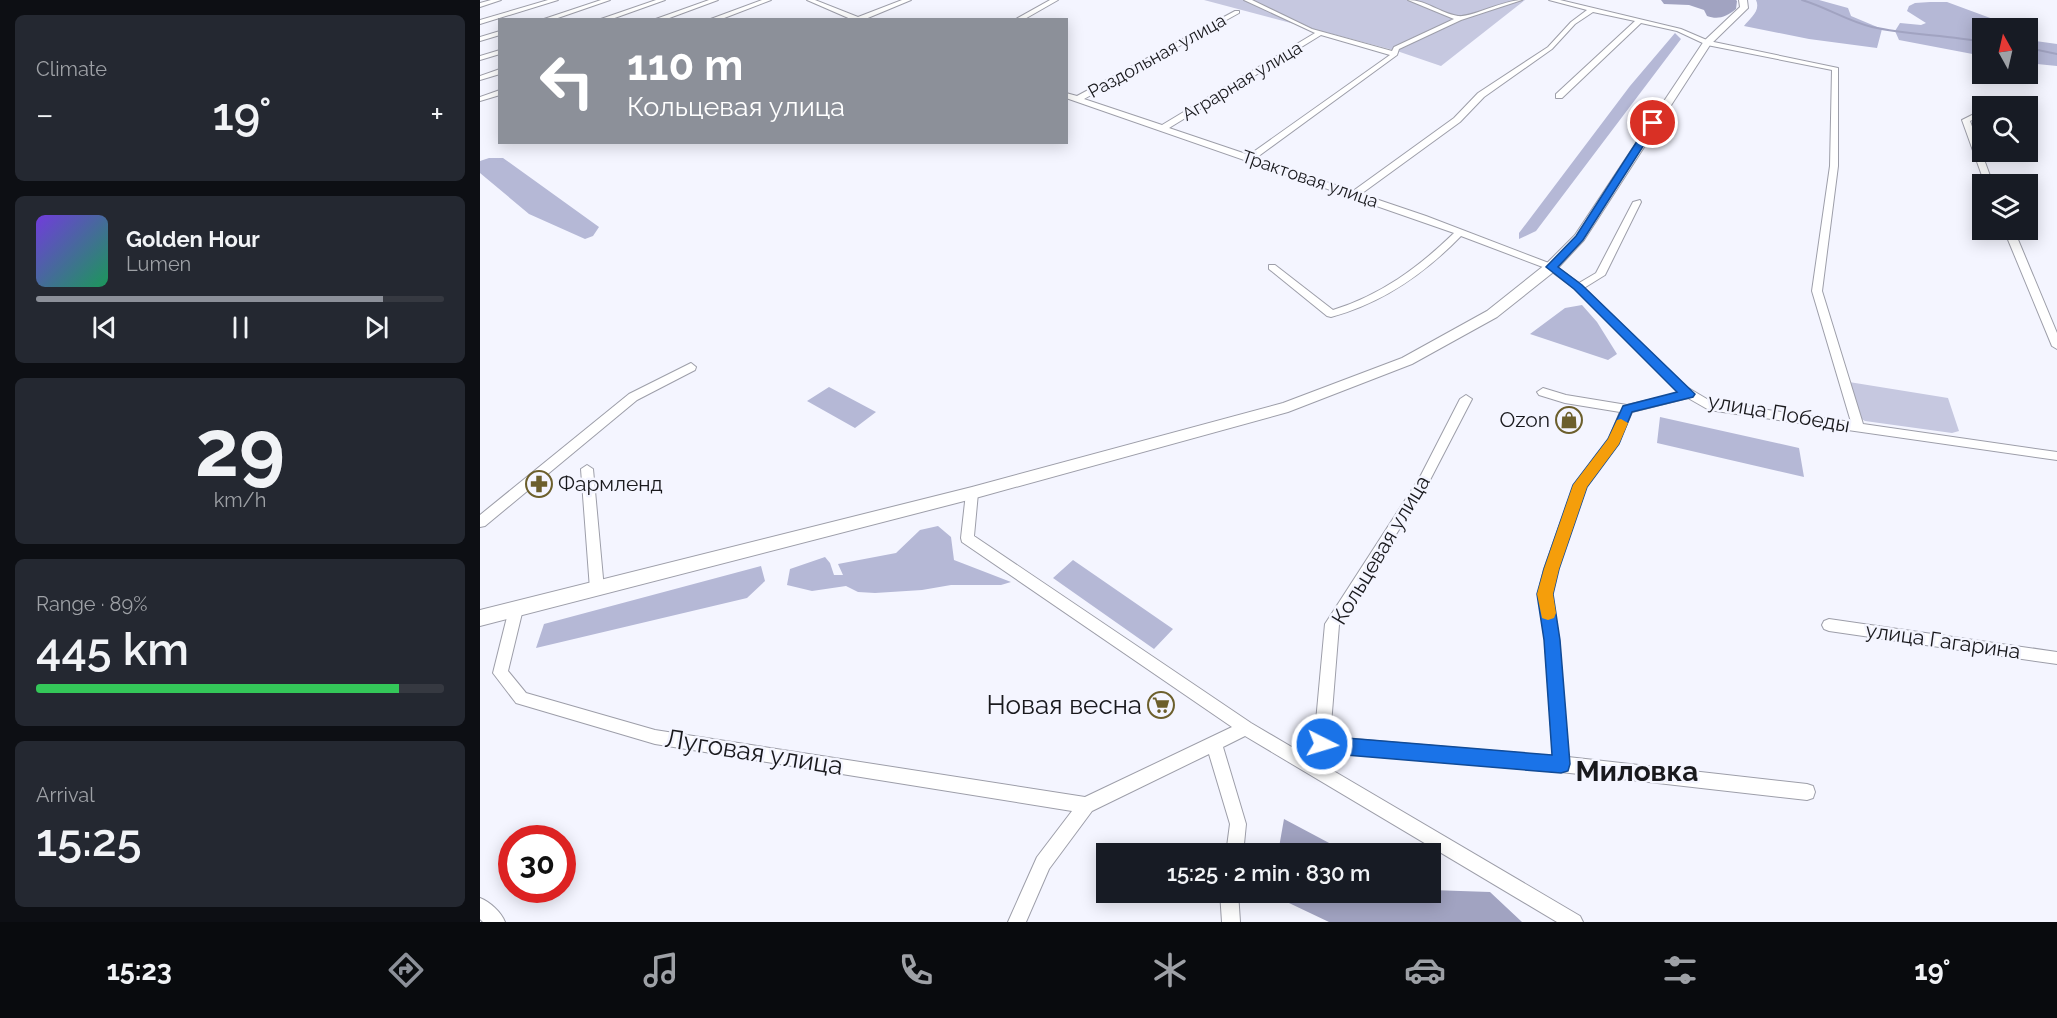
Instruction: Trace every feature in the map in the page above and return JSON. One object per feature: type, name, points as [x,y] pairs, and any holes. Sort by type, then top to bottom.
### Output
[{"type":"main road","points":[[480,618],[972,493],[1288,407],[1407,361],[1483,319],[1551,267],[1580,237],[1707,43],[1744,8],[1743,0]]},
{"type":"street","points":[[480,5],[498,0]]},
{"type":"street","points":[[480,22],[555,0]]},
{"type":"street","points":[[550,18],[607,0]]},
{"type":"street","points":[[606,18],[662,0]]},
{"type":"street","points":[[662,18],[715,0]]},
{"type":"street","points":[[717,18],[768,0]]},
{"type":"street","points":[[810,0],[856,18]]},
{"type":"street","points":[[862,18],[908,0]]},
{"type":"street","points":[[1021,18],[1055,0]]},
{"type":"street","points":[[1247,0],[1310,30],[1395,54]]},
{"type":"street","points":[[1411,0],[1459,19]]},
{"type":"street","points":[[1251,158],[1395,54],[1396,48],[1459,19],[1519,0]]},
{"type":"street","points":[[1552,0],[1679,30],[1707,43],[1836,69],[1834,166],[1817,291],[1858,427]]},
{"type":"street","points":[[1355,194],[1457,120],[1481,95],[1550,48],[1573,23],[1591,10]]},
{"type":"street","name":"Раздольная улица","points":[[1078,99],[1237,12]]},
{"type":"street","points":[[1559,96],[1640,20]]},
{"type":"street","name":"Аграрная улица","points":[[1163,128],[1320,33]]},
{"type":"street","points":[[480,39],[498,34]]},
{"type":"street","points":[[480,46],[498,45]]},
{"type":"street","points":[[480,58],[498,53]]},
{"type":"street","points":[[480,78],[498,72]]},
{"type":"street","points":[[480,99],[498,93]]},
{"type":"street","name":"Трактовая улица","points":[[1068,96],[1355,194],[1551,267]]},
{"type":"street","points":[[1972,118],[1966,120],[1972,137]]},
{"type":"street","points":[[1578,287],[1600,275],[1637,202]]},
{"type":"street","points":[[1272,267],[1331,314],[1390,292],[1437,256],[1460,232]]},
{"type":"street","points":[[2012,240],[2057,346]]},
{"type":"street","name":"улица Победы","points":[[1551,267],[1578,287],[1681,389],[1709,406],[2057,456]]},
{"type":"street","points":[[480,522],[633,397],[691,367]]},
{"type":"street","points":[[1543,392],[1565,399],[1627,409],[1689,394]]},
{"type":"street","name":"Кольцевая улица","points":[[1322,744],[1332,624],[1425,479],[1466,399]]},
{"type":"street","points":[[1561,764],[1552,640],[1545,594],[1551,569],[1580,485],[1614,441],[1627,409]]},
{"type":"street","points":[[588,468],[597,589]]},
{"type":"street","points":[[972,493],[967,538],[1246,728],[1574,922]]},
{"type":"street","name":"Луговая улица","points":[[516,609],[500,673],[521,698],[655,737],[1086,805]]},
{"type":"street","name":"улица Гагарина","points":[[1829,625],[2057,658]]},
{"type":"street","points":[[1017,922],[1043,863],[1086,805],[1246,728]]},
{"type":"street","points":[[1214,743],[1238,824],[1235,843]]},
{"type":"street","points":[[1310,766],[1322,744],[1561,764],[1807,792]]},
{"type":"street","points":[[1230,903],[1231,922]]},
{"type":"street","points":[[480,906],[496,922]]},
{"type":"shaded area","points":[[1204,0],[1525,0],[1441,66],[1397,51]]},
{"type":"shaded area","points":[[1661,0],[1737,1],[1736,9],[1725,16],[1715,18],[1707,16],[1704,10],[1689,5],[1664,4]]},
{"type":"shaded area","points":[[1756,0],[1819,0],[1848,8],[1851,16],[1882,29],[1877,48],[1809,39],[1744,26],[1756,11]]},
{"type":"shaded area","points":[[1947,2],[1990,18],[1972,18],[1972,54],[1899,40],[1895,31],[1900,23],[1921,25],[1926,23],[1907,11],[1909,6],[1915,3]]},
{"type":"shaded area","points":[[1675,33],[1681,39],[1536,231],[1519,239],[1519,233],[1630,86]]},
{"type":"shaded area","points":[[2038,41],[2057,44],[2057,66],[2038,64]]},
{"type":"shaded area","points":[[489,158],[503,158],[599,227],[593,236],[585,239],[529,214],[480,173],[480,161]]},
{"type":"shaded area","points":[[1582,305],[1597,322],[1617,354],[1608,360],[1530,334],[1565,308]]},
{"type":"shaded area","points":[[1849,382],[1948,398],[1959,431],[1952,433],[1865,421],[1860,418]]},
{"type":"shaded area","points":[[829,387],[876,412],[855,428],[807,401]]},
{"type":"shaded area","points":[[1660,417],[1799,448],[1804,477],[1657,443]]},
{"type":"shaded area","points":[[938,526],[951,537],[954,560],[1011,582],[1001,585],[951,585],[922,590],[875,593],[858,592],[846,586],[812,591],[787,585],[790,569],[825,557],[834,575],[843,575],[838,564],[896,553],[920,530]]},
{"type":"shaded area","points":[[1073,560],[1173,629],[1154,649],[1053,578]]},
{"type":"shaded area","points":[[761,566],[765,581],[747,598],[536,648],[544,624]]},
{"type":"shaded area","points":[[1284,819],[1329,843],[1280,843]]},
{"type":"shaded area","points":[[1441,890],[1490,892],[1522,922],[1329,922],[1289,903],[1441,903]]},
{"type":"waterway","points":[[1802,0],[1872,27],[1972,40]]},
{"type":"waterway","points":[[2038,50],[2057,54]]},
{"type":"slow traffic","points":[[1548,613],[1545,594],[1551,569],[1580,485],[1614,441],[1621,423]]},
{"type":"place","name":"Ozon","points":[[1569,420]]},
{"type":"place","name":"Фармленд","points":[[539,484]]},
{"type":"place","name":"Новая весна","points":[[1161,705]]},
{"type":"district","name":"Миловка","points":[[1637,771]]},
{"type":"route","points":[[1322,744],[1561,764],[1552,640],[1545,594],[1551,569],[1580,485],[1614,441],[1627,409],[1689,394],[1681,389],[1578,287],[1551,267],[1580,237],[1653,123]]}]
